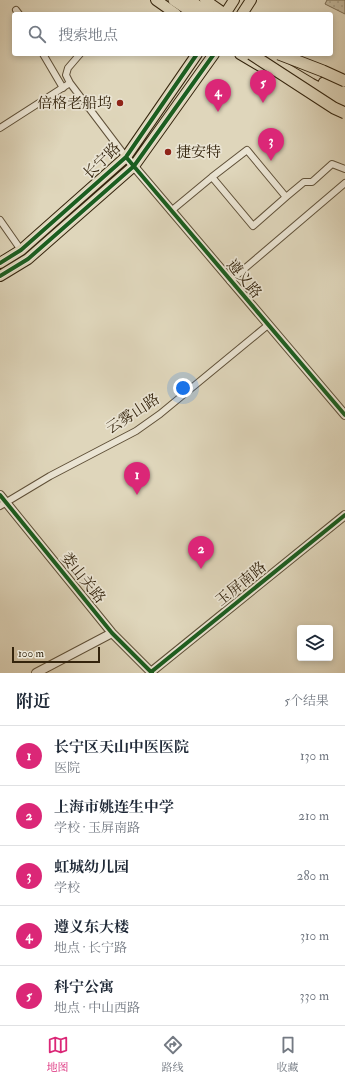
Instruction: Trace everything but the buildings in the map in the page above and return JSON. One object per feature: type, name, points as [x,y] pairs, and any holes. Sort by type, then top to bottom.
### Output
[{"type":"highway","points":[[174,0],[192,12]]},
{"type":"highway","points":[[189,0],[206,12]]},
{"type":"highway","points":[[254,56],[334,108],[345,113]]},
{"type":"highway","points":[[263,56],[345,102]]},
{"type":"highway","points":[[278,56],[315,78],[345,93]]},
{"type":"highway","points":[[284,56],[323,71],[345,83]]},
{"type":"main road","points":[[156,0],[173,12]]},
{"type":"main road","points":[[205,0],[222,12]]},
{"type":"main road","points":[[226,12],[234,0]]},
{"type":"main road","points":[[243,12],[251,0]]},
{"type":"main road","name":"长宁路","points":[[0,263],[21,250],[126,157],[196,56]]},
{"type":"main road","name":"长宁路","points":[[0,276],[28,259],[134,166],[213,56]]},
{"type":"main road","points":[[243,56],[284,80],[345,109]]},
{"type":"main road","points":[[292,56],[311,67],[345,83]]},
{"type":"street","points":[[44,56],[63,88]]},
{"type":"street","points":[[78,56],[68,68],[66,75],[70,83],[126,157]]},
{"type":"street","points":[[0,128],[70,83]]},
{"type":"street","points":[[171,211],[248,150],[286,198]]},
{"type":"street","name":"遵义路","points":[[126,157],[345,415]]},
{"type":"street","points":[[212,177],[253,226],[304,182],[312,182],[332,164],[345,169]]},
{"type":"street","points":[[230,281],[345,183]]},
{"type":"street","points":[[0,220],[21,250]]},
{"type":"street","name":"云雾山路","points":[[3,504],[50,476],[136,431],[166,409],[268,325]]},
{"type":"street","name":"娄山关路","points":[[0,495],[3,504],[112,633],[152,673]]},
{"type":"street","name":"玉屏南路","points":[[152,673],[345,515]]},
{"type":"street","points":[[36,673],[112,633]]},
{"type":"shaded area","points":[[327,0],[345,0],[345,14],[325,4]]},
{"type":"cycle path","points":[[0,263],[21,250],[126,157],[196,56]]},
{"type":"cycle path","points":[[0,276],[28,259],[134,166],[213,56]]},
{"type":"cycle path","points":[[126,157],[345,415]]},
{"type":"cycle path","points":[[0,495],[112,633],[152,673]]},
{"type":"cycle path","points":[[151,672],[345,515]]},
{"type":"place","name":"倍格老船坞","points":[[120,103]]},
{"type":"place","name":"科宁公寓","points":[[263,103]]},
{"type":"place","name":"遵义东大楼","points":[[218,112]]},
{"type":"place","name":"捷安特","points":[[168,152]]},
{"type":"place","name":"虹城幼儿园","points":[[271,161]]},
{"type":"place","name":"长宁区天山中医医院","points":[[137,495]]},
{"type":"place","name":"上海市姚连生中学","points":[[201,569]]}]
